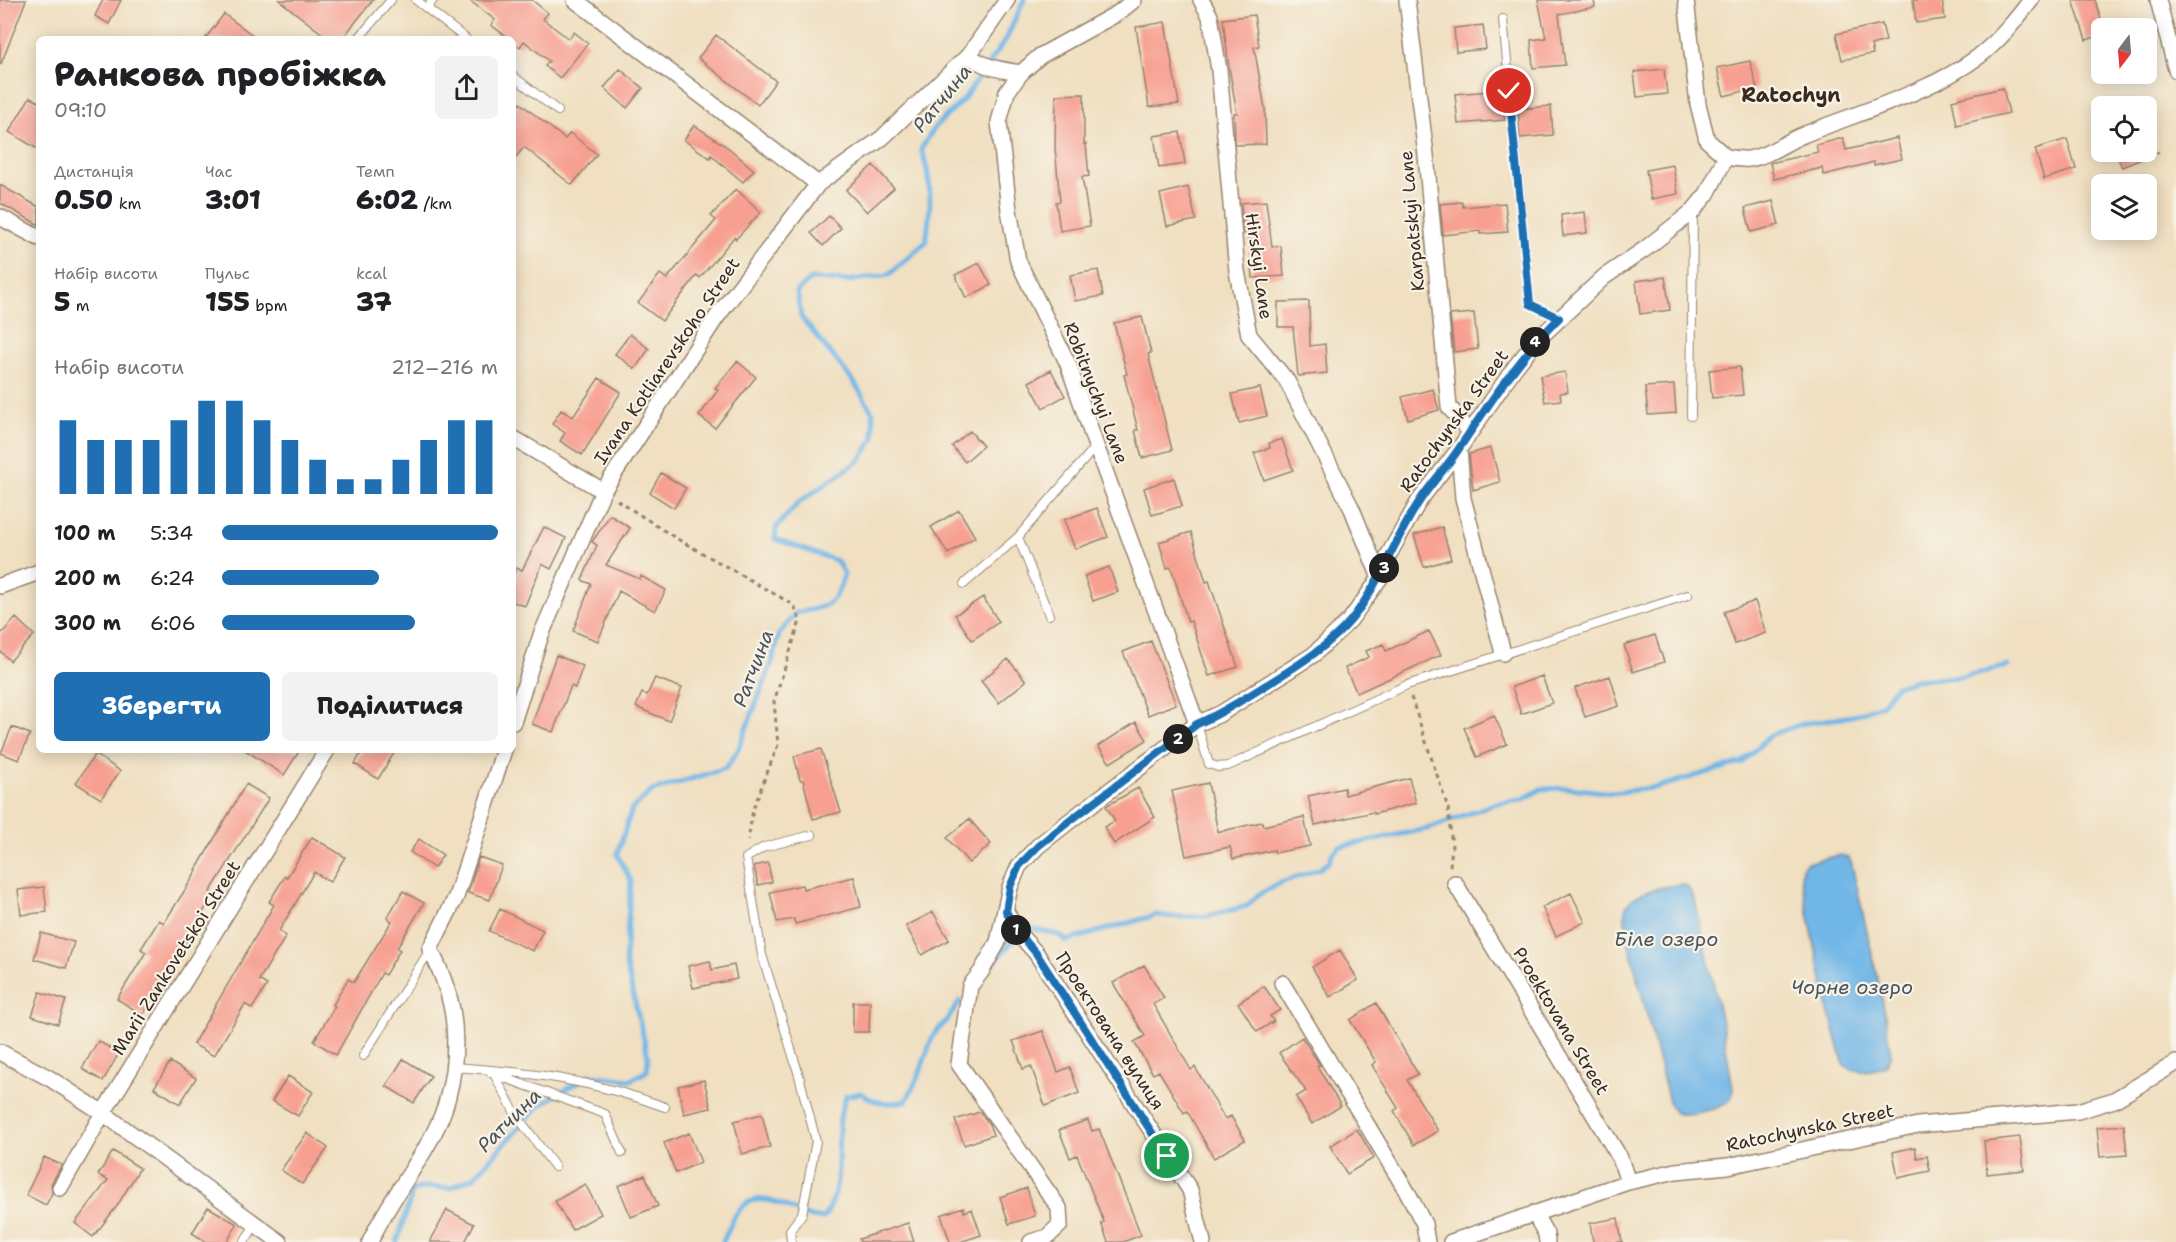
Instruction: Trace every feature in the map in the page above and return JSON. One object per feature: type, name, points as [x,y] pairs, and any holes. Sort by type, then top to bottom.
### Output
[{"type":"street","points":[[575,0],[818,184]]},
{"type":"street","name":"Ivana Kotliarevskoho Street","points":[[516,713],[541,635],[603,491],[716,318],[818,184],[882,138],[974,59],[1007,0]]},
{"type":"street","name":"Robitnychyi Lane","points":[[1134,0],[1118,14],[1040,56],[1021,73],[1007,92],[999,122],[1009,210],[1018,261],[1068,364],[1197,724]]},
{"type":"street","name":"Hirskyi Lane","points":[[1201,0],[1210,16],[1217,59],[1237,271],[1249,335],[1287,381],[1352,509],[1380,578]]},
{"type":"street","name":"Karpatskyi Lane","points":[[1407,0],[1426,155],[1449,408],[1470,432]]},
{"type":"street","points":[[1686,0],[1698,104],[1707,140],[1726,157],[1747,159],[1765,154],[1801,135],[1902,96],[1949,75],[1978,57],[2005,33],[2031,0]]},
{"type":"street","points":[[2158,0],[2176,70]]},
{"type":"street","points":[[974,59],[999,70],[1021,73]]},
{"type":"street","name":"Ratochynska Street","points":[[1031,1242],[1047,1237],[1060,1225],[1059,1208],[959,1064],[970,986],[998,942],[1010,887],[1019,866],[1038,846],[1197,724],[1220,714],[1313,655],[1350,620],[1380,578],[1389,554],[1419,501],[1536,341],[1604,277],[1646,249],[1693,211],[1707,194],[1726,157]]},
{"type":"street","points":[[0,217],[36,236]]},
{"type":"street","points":[[516,440],[603,491]]},
{"type":"street","points":[[1459,448],[1463,498],[1503,653]]},
{"type":"street","points":[[0,586],[36,573]]},
{"type":"street","name":"Marii Zankovetskoi Street","points":[[60,1188],[103,1113],[325,753]]},
{"type":"street","points":[[370,1242],[380,1219],[420,1158],[438,1125],[448,1098],[453,1067],[454,1023],[447,988],[430,949],[456,897],[503,753]]},
{"type":"street","name":"Proektovana Street","points":[[1455,883],[1620,1158],[1628,1182]]},
{"type":"street","name":"Проектована вулиця","points":[[1006,911],[1016,930],[1036,953],[1190,1190],[1203,1242]]},
{"type":"street","points":[[1282,983],[1409,1195],[1424,1224],[1427,1242]]},
{"type":"street","points":[[0,1052],[49,1078],[103,1113],[280,1242]]},
{"type":"street","name":"Ratochynska Street","points":[[1451,1242],[1628,1182],[1676,1172],[1728,1166],[1918,1125],[2078,1111],[2114,1100],[2176,1063]]},
{"type":"street","points":[[1534,1213],[1548,1242]]},
{"type":"lane","points":[[361,36],[391,0]]},
{"type":"lane","points":[[416,0],[462,36]]},
{"type":"lane","points":[[427,8],[433,0]]},
{"type":"lane","points":[[1503,20],[1530,304],[1559,318]]},
{"type":"lane","points":[[516,78],[558,111]]},
{"type":"lane","points":[[1691,416],[1693,211]]},
{"type":"lane","points":[[964,584],[1018,537],[1096,446]]},
{"type":"lane","points":[[1018,537],[1049,615]]},
{"type":"lane","points":[[1197,724],[1209,764],[1218,767],[1228,766],[1407,685],[1688,594]]},
{"type":"lane","points":[[791,1242],[790,1230],[802,1214],[816,1141],[762,955],[746,858],[764,848],[812,836]]},
{"type":"lane","points":[[363,1056],[430,949]]},
{"type":"lane","points":[[453,1067],[522,1072],[564,1079],[627,1093],[665,1107]]},
{"type":"lane","points":[[482,1069],[605,1114],[622,1153]]},
{"type":"lane","points":[[494,1074],[516,1115],[555,1167]]},
{"type":"lane","points":[[244,1242],[255,1225]]},
{"type":"path","points":[[603,491],[674,537],[794,605],[800,621],[774,701],[778,745],[753,809],[746,858]]},
{"type":"path","points":[[1407,685],[1448,808],[1452,846],[1449,871],[1455,883]]},
{"type":"water","name":"Чорне озеро","points":[[1840,855],[1849,858],[1852,865],[1883,1003],[1891,1055],[1884,1067],[1869,1070],[1854,1070],[1844,1065],[1827,1004],[1801,879],[1802,867],[1806,863]]},
{"type":"water","name":"Біле озеро","points":[[1682,884],[1688,887],[1695,900],[1721,1018],[1733,1089],[1731,1099],[1724,1105],[1686,1114],[1674,1112],[1670,1106],[1629,944],[1625,915],[1627,904],[1632,899],[1657,888]]},
{"type":"building","points":[[0,0],[26,0],[1,64],[0,64]]},
{"type":"building","points":[[103,0],[121,0],[109,24],[95,16]]},
{"type":"building","points":[[279,0],[373,0],[344,36],[325,36]]},
{"type":"building","points":[[469,0],[532,0],[548,13],[543,19],[569,39],[574,32],[588,43],[560,78],[545,66],[549,61],[524,41],[520,47],[516,44],[516,36],[506,36],[491,25],[495,20]]},
{"type":"building","points":[[1538,0],[1594,0],[1595,7],[1559,14],[1565,65],[1533,68],[1531,40],[1546,38]]},
{"type":"building","points":[[1913,0],[1942,0],[1945,19],[1916,23]]},
{"type":"building","points":[[2073,0],[2095,0],[2101,18],[2091,18],[2091,38],[2086,40]]},
{"type":"building","points":[[224,14],[254,36],[207,36]]},
{"type":"building","points":[[1254,15],[1259,46],[1254,47],[1265,108],[1266,144],[1235,145],[1234,113],[1237,113],[1223,19]]},
{"type":"building","points":[[1165,22],[1179,104],[1149,107],[1136,27]]},
{"type":"building","points":[[1882,24],[1886,41],[1871,45],[1873,54],[1842,60],[1836,34]]},
{"type":"building","points":[[1483,25],[1486,49],[1456,52],[1454,28]]},
{"type":"building","points":[[716,35],[776,81],[758,105],[698,58]]},
{"type":"building","points":[[1750,61],[1757,88],[1724,96],[1717,68]]},
{"type":"building","points":[[620,69],[643,88],[627,108],[604,88]]},
{"type":"building","points":[[1664,69],[1667,94],[1637,97],[1634,72]]},
{"type":"building","points":[[2003,88],[2009,113],[1957,125],[1952,100]]},
{"type":"building","points":[[1502,90],[1505,120],[1458,124],[1455,94]]},
{"type":"building","points":[[1084,94],[1084,145],[1086,144],[1089,176],[1082,177],[1090,226],[1060,231],[1056,202],[1060,201],[1055,147],[1056,95]]},
{"type":"building","points":[[30,97],[36,100],[36,148],[9,132]]},
{"type":"building","points":[[520,103],[565,139],[570,133],[597,154],[572,185],[524,147],[516,157],[516,109]]},
{"type":"building","points":[[1551,106],[1553,135],[1520,138],[1518,109]]},
{"type":"building","points":[[694,125],[730,149],[754,170],[743,182],[711,155],[710,158],[684,140]]},
{"type":"building","points":[[1180,132],[1185,164],[1159,168],[1154,136]]},
{"type":"building","points":[[1843,138],[1846,150],[1897,138],[1902,159],[1874,165],[1874,162],[1824,175],[1822,168],[1774,179],[1770,163],[1818,152],[1816,145]]},
{"type":"building","points":[[2067,139],[2076,169],[2044,179],[2035,149]]},
{"type":"building","points":[[2120,162],[2134,162],[2122,167]]},
{"type":"building","points":[[873,165],[894,188],[867,212],[846,190]]},
{"type":"building","points":[[1673,165],[1678,194],[1651,199],[1646,170]]},
{"type":"building","points":[[0,185],[36,205],[36,223],[0,203]]},
{"type":"building","points":[[1188,187],[1196,220],[1167,226],[1160,194]]},
{"type":"building","points":[[736,189],[761,212],[736,239],[734,237],[700,278],[697,275],[662,321],[638,303],[660,274],[667,279],[716,220],[711,216]]},
{"type":"building","points":[[1266,201],[1272,247],[1281,246],[1284,276],[1253,278],[1249,234],[1244,234],[1241,203]]},
{"type":"building","points":[[1773,201],[1779,225],[1751,232],[1745,208]]},
{"type":"building","points":[[1462,202],[1463,207],[1505,203],[1508,232],[1480,234],[1480,231],[1443,235],[1440,204]]},
{"type":"building","points":[[1585,212],[1587,233],[1563,236],[1561,215]]},
{"type":"building","points":[[829,216],[841,228],[823,246],[811,233]]},
{"type":"building","points":[[979,263],[991,285],[966,298],[955,275]]},
{"type":"building","points":[[1098,270],[1103,296],[1075,301],[1070,275]]},
{"type":"building","points":[[1665,277],[1670,310],[1640,314],[1636,281]]},
{"type":"building","points":[[1309,301],[1310,346],[1325,344],[1327,373],[1298,376],[1293,327],[1278,327],[1278,302]]},
{"type":"building","points":[[1474,313],[1478,349],[1454,352],[1450,315]]},
{"type":"building","points":[[1142,317],[1151,353],[1148,354],[1172,450],[1142,458],[1135,430],[1138,430],[1124,375],[1127,374],[1114,323]]},
{"type":"building","points":[[630,334],[649,349],[635,369],[615,354]]},
{"type":"building","points":[[737,361],[756,377],[715,428],[699,416],[718,390],[715,388]]},
{"type":"building","points":[[1740,367],[1743,395],[1712,398],[1709,370]]},
{"type":"building","points":[[1051,370],[1065,396],[1043,408],[1029,382]]},
{"type":"building","points":[[1565,372],[1568,392],[1560,393],[1561,400],[1545,402],[1540,376]]},
{"type":"building","points":[[599,378],[621,392],[582,455],[560,441],[565,433],[552,424],[561,410],[573,417]]},
{"type":"building","points":[[1674,385],[1676,413],[1648,415],[1645,387]]},
{"type":"building","points":[[1260,388],[1267,416],[1239,423],[1232,394]]},
{"type":"building","points":[[1433,389],[1439,410],[1408,419],[1402,397]]},
{"type":"building","points":[[970,431],[983,446],[965,462],[952,446]]},
{"type":"building","points":[[1282,439],[1293,470],[1264,480],[1254,453],[1270,448],[1269,443]]},
{"type":"building","points":[[1491,448],[1500,482],[1473,490],[1469,454]]},
{"type":"building","points":[[661,473],[686,488],[674,508],[650,493]]},
{"type":"building","points":[[1174,478],[1182,506],[1152,515],[1144,488]]},
{"type":"building","points":[[1097,508],[1108,537],[1075,549],[1064,520]]},
{"type":"building","points":[[959,510],[975,537],[948,554],[931,527]]},
{"type":"building","points":[[610,515],[630,528],[606,565],[640,579],[641,576],[666,590],[655,611],[619,591],[598,641],[573,631],[591,584],[582,580],[597,545],[592,542]]},
{"type":"building","points":[[544,527],[566,538],[551,569],[542,564],[525,606],[516,603],[516,568],[522,570]]},
{"type":"building","points":[[1442,527],[1451,559],[1424,567],[1414,535]]},
{"type":"building","points":[[1191,532],[1206,582],[1209,581],[1238,667],[1209,676],[1191,621],[1188,622],[1171,567],[1167,568],[1159,542]]},
{"type":"building","points":[[1109,567],[1118,592],[1093,601],[1084,576]]},
{"type":"building","points":[[983,597],[999,622],[972,640],[955,615]]},
{"type":"building","points":[[1755,601],[1766,633],[1735,644],[1724,612]]},
{"type":"building","points":[[16,618],[34,635],[10,661],[0,651],[0,635]]},
{"type":"building","points":[[1429,631],[1441,655],[1357,693],[1345,668],[1369,657],[1366,651],[1383,644],[1386,651]]},
{"type":"building","points":[[1655,635],[1664,662],[1633,672],[1624,645]]},
{"type":"building","points":[[1151,641],[1176,704],[1148,715],[1123,652]]},
{"type":"building","points":[[556,655],[583,666],[575,688],[571,686],[553,732],[532,724]]},
{"type":"building","points":[[1008,659],[1026,681],[999,703],[981,681]]},
{"type":"building","points":[[1542,676],[1552,703],[1521,714],[1512,687]]},
{"type":"building","points":[[1610,676],[1619,706],[1585,717],[1575,688]]},
{"type":"building","points":[[655,678],[682,688],[669,721],[636,707],[642,693],[647,695]]},
{"type":"building","points":[[1494,715],[1507,744],[1477,757],[1464,728]]},
{"type":"building","points":[[1136,722],[1147,740],[1110,763],[1098,746]]},
{"type":"building","points":[[12,727],[30,734],[19,760],[1,753]]},
{"type":"building","points":[[821,749],[841,812],[813,819],[794,756]]},
{"type":"building","points":[[250,753],[298,753],[284,775]]},
{"type":"building","points":[[361,753],[394,753],[378,779],[355,764]]},
{"type":"building","points":[[95,754],[120,771],[101,799],[76,783]]},
{"type":"building","points":[[1409,778],[1416,803],[1374,814],[1373,812],[1315,825],[1308,796],[1344,788],[1345,795]]},
{"type":"building","points":[[1208,783],[1218,832],[1262,822],[1263,826],[1304,817],[1310,846],[1275,853],[1274,850],[1233,859],[1230,847],[1186,856],[1172,791]]},
{"type":"building","points":[[246,784],[269,798],[210,892],[214,895],[187,937],[189,938],[143,1015],[117,999],[146,952],[141,949],[159,920],[164,923],[197,871]]},
{"type":"building","points":[[1138,788],[1155,817],[1114,844],[1104,827],[1115,821],[1106,806]]},
{"type":"building","points":[[969,819],[991,844],[969,863],[947,838]]},
{"type":"building","points":[[312,837],[345,857],[330,882],[314,872],[279,931],[286,936],[259,980],[267,985],[252,1009],[245,1004],[214,1056],[193,1044],[274,905],[269,902]]},
{"type":"building","points":[[419,839],[443,855],[434,868],[410,852]]},
{"type":"building","points":[[479,857],[502,865],[490,900],[468,893]]},
{"type":"building","points":[[768,863],[772,882],[758,885],[754,866]]},
{"type":"building","points":[[854,877],[861,907],[795,924],[794,919],[777,922],[770,892],[802,885],[803,889]]},
{"type":"building","points":[[44,887],[47,912],[21,915],[18,890]]},
{"type":"building","points":[[403,891],[424,903],[397,948],[400,950],[385,975],[382,973],[336,1055],[314,1041],[348,979],[354,982],[392,921],[387,918]]},
{"type":"building","points":[[1571,893],[1585,922],[1556,936],[1542,907]]},
{"type":"building","points":[[500,909],[543,930],[533,951],[489,931]]},
{"type":"building","points":[[933,912],[949,940],[922,955],[906,926]]},
{"type":"building","points":[[41,933],[74,942],[66,968],[34,959]]},
{"type":"building","points":[[1340,950],[1358,980],[1330,997],[1312,967]]},
{"type":"building","points":[[710,961],[712,970],[734,965],[737,979],[693,988],[688,966]]},
{"type":"building","points":[[1144,965],[1164,998],[1153,1004],[1191,1070],[1195,1067],[1225,1119],[1231,1116],[1245,1140],[1214,1158],[1187,1111],[1184,1113],[1159,1071],[1153,1074],[1134,1042],[1145,1036],[1113,983]]},
{"type":"building","points":[[1264,986],[1280,1010],[1270,1016],[1274,1021],[1257,1032],[1238,1003]]},
{"type":"building","points":[[40,992],[66,1000],[58,1024],[32,1016]]},
{"type":"building","points":[[853,1002],[870,1002],[869,1032],[853,1032]]},
{"type":"building","points":[[1376,1003],[1418,1074],[1407,1080],[1438,1131],[1414,1145],[1394,1111],[1398,1108],[1372,1065],[1376,1062],[1350,1020]]},
{"type":"building","points":[[1043,1031],[1058,1072],[1070,1067],[1079,1093],[1045,1106],[1031,1066],[1023,1069],[1013,1041]]},
{"type":"building","points":[[1302,1037],[1320,1065],[1317,1066],[1341,1106],[1312,1124],[1296,1097],[1306,1091],[1279,1053]]},
{"type":"building","points":[[98,1041],[119,1053],[103,1081],[82,1069]]},
{"type":"building","points":[[403,1059],[431,1076],[414,1103],[386,1086]]},
{"type":"building","points":[[170,1062],[196,1078],[180,1104],[154,1088]]},
{"type":"building","points":[[288,1076],[313,1092],[298,1116],[272,1101]]},
{"type":"building","points":[[704,1080],[711,1108],[684,1114],[678,1086]]},
{"type":"building","points":[[980,1112],[989,1124],[993,1135],[964,1145],[955,1120]]},
{"type":"building","points":[[762,1114],[770,1147],[742,1154],[734,1121]]},
{"type":"building","points":[[1088,1120],[1092,1131],[1099,1129],[1141,1235],[1123,1242],[1108,1242],[1101,1223],[1104,1222],[1077,1155],[1070,1158],[1059,1130]]},
{"type":"building","points":[[2124,1125],[2127,1155],[2100,1157],[2097,1127]]},
{"type":"building","points":[[1357,1129],[1374,1158],[1347,1174],[1330,1146]]},
{"type":"building","points":[[307,1133],[328,1148],[302,1184],[281,1170]]},
{"type":"building","points":[[689,1133],[701,1162],[676,1173],[664,1143]]},
{"type":"building","points":[[2020,1137],[2024,1170],[1987,1174],[1984,1141]]},
{"type":"building","points":[[1915,1147],[1917,1158],[1927,1156],[1930,1171],[1898,1178],[1893,1152]]},
{"type":"building","points":[[113,1151],[140,1168],[117,1206],[93,1237],[75,1223],[108,1180],[98,1175]]},
{"type":"building","points":[[44,1157],[62,1165],[51,1184],[52,1193],[46,1205],[26,1195]]},
{"type":"building","points":[[645,1175],[658,1206],[631,1217],[618,1186]]},
{"type":"building","points":[[585,1184],[601,1214],[572,1230],[555,1201]]},
{"type":"building","points":[[1027,1188],[1035,1216],[1009,1224],[1000,1197]]},
{"type":"building","points":[[208,1207],[237,1224],[227,1242],[207,1242],[192,1233]]},
{"type":"building","points":[[963,1207],[964,1212],[972,1209],[981,1235],[960,1242],[950,1242],[941,1215]]},
{"type":"building","points":[[447,1210],[474,1224],[465,1242],[430,1242]]},
{"type":"building","points":[[1618,1218],[1622,1242],[1593,1242],[1590,1223]]},
{"type":"building","points":[[908,1223],[914,1242],[860,1242],[859,1239]]},
{"type":"waterway","name":"Ратчина","points":[[397,1242],[413,1190],[427,1187],[450,1188],[474,1177],[540,1105],[590,1075],[631,1080],[647,1071],[648,1056],[625,961],[631,881],[617,854],[632,809],[652,791],[726,768],[738,750],[771,665],[779,634],[796,613],[815,609],[833,599],[844,574],[837,561],[775,539],[776,528],[798,503],[860,460],[874,438],[873,413],[854,382],[801,317],[797,291],[811,279],[846,281],[888,275],[926,242],[930,195],[928,172],[921,149],[935,127],[963,100],[1006,39],[1024,0]]},
{"type":"waterway","points":[[994,962],[1015,938],[1033,929],[1059,935],[1066,941],[1156,915],[1208,916],[1247,906],[1258,895],[1280,883],[1319,869],[1329,862],[1332,854],[1339,847],[1431,828],[1496,803],[1522,800],[1541,789],[1570,788],[1612,793],[1658,787],[1743,762],[1770,735],[1802,724],[1852,716],[1881,705],[1896,686],[1915,680],[1961,677],[2008,666]]},
{"type":"waterway","points":[[723,1242],[740,1209],[755,1200],[777,1203],[807,1216],[823,1218],[830,1208],[837,1184],[840,1118],[846,1096],[861,1093],[882,1103],[906,1101],[919,1075],[933,1035],[960,1001]]},
{"type":"district","name":"Ratochyn","points":[[1791,95]]},
{"type":"route","points":[[1167,1156],[1036,953],[1016,930],[1006,911],[1010,887],[1019,866],[1038,846],[1067,823],[1197,724],[1220,714],[1313,655],[1350,620],[1380,578],[1389,554],[1419,501],[1515,367],[1559,318],[1530,304],[1509,91]]}]
